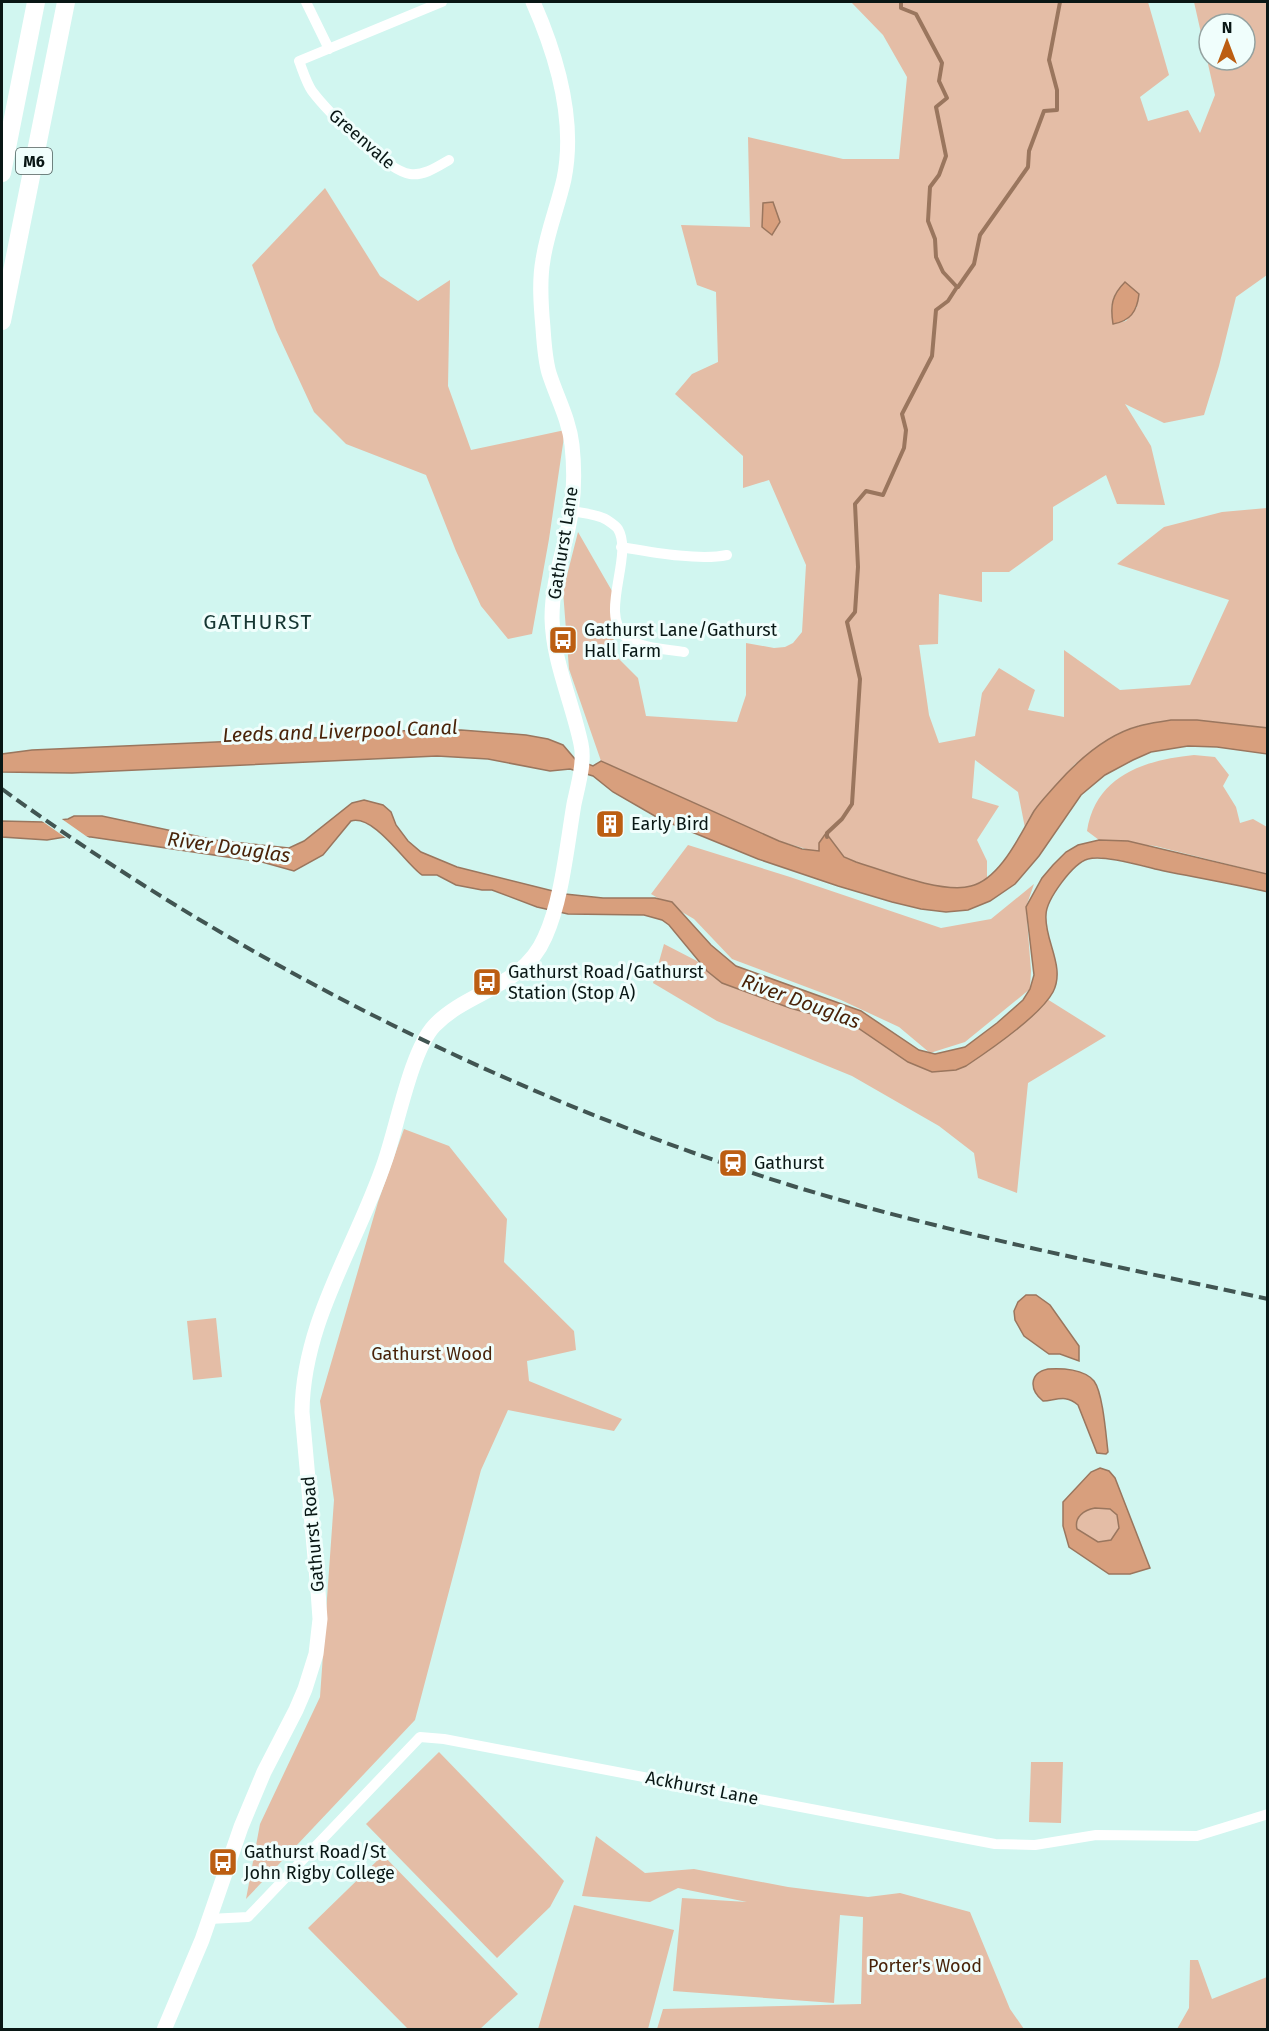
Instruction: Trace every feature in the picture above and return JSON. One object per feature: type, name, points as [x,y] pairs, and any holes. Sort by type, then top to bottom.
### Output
[{"type":"highway","name":"M6","points":[[2,173],[36,2]]},
{"type":"highway","name":"M6","points":[[2,321],[66,2]]},
{"type":"main road","name":"Gathurst Lane","points":[[430,1031],[452,1012],[506,982],[525,967],[541,946],[552,918],[560,884],[580,769],[581,744],[555,650],[552,620],[555,580],[571,511],[574,481],[573,449],[567,418],[546,362],[542,327],[543,259],[566,164],[565,105],[554,55],[533,2]]},
{"type":"main road","name":"Gathurst Road","points":[[164,2030],[209,1919],[241,1827],[264,1772],[305,1689],[319,1637],[320,1619],[302,1412],[304,1376],[328,1294],[384,1163],[414,1064],[430,1031]]},
{"type":"street","points":[[306,2],[328,49],[423,5],[442,2]]},
{"type":"street","name":"Greenvale","points":[[328,49],[299,61],[311,90],[331,112],[387,164],[399,171],[420,174],[448,160]]},
{"type":"street","points":[[571,511],[605,518],[618,529],[621,547],[615,615],[618,628],[640,644],[684,651]]},
{"type":"street","points":[[621,547],[696,556],[727,555]]},
{"type":"street","name":"Ackhurst Lane","points":[[209,1919],[248,1917],[420,1737],[444,1739],[995,1844],[1035,1845],[1096,1835],[1197,1836],[1268,1814]]},
{"type":"green space","points":[[851,2],[1148,2],[1169,75],[1140,97],[1148,121],[1188,110],[1200,133],[1215,95],[1210,72],[1257,72],[1257,12],[1197,12],[1197,15],[1194,2],[1267,2],[1267,275],[1236,297],[1204,415],[1164,423],[1125,404],[1151,446],[1165,505],[1117,504],[1106,475],[1053,507],[1053,540],[1009,572],[982,572],[982,602],[939,594],[938,644],[919,645],[929,715],[939,743],[975,736],[982,693],[999,668],[1035,690],[1028,710],[1064,717],[1064,650],[1120,690],[1190,685],[1229,600],[1117,564],[1164,527],[1222,512],[1267,508],[1267,728],[1197,720],[1119,733],[1075,764],[1035,809],[1025,828],[1018,792],[975,760],[972,798],[999,806],[977,840],[987,861],[987,878],[970,887],[958,888],[913,880],[856,862],[844,857],[833,842],[820,851],[813,851],[779,841],[601,761],[569,669],[563,591],[578,532],[612,591],[614,654],[638,678],[646,716],[737,722],[746,695],[746,643],[774,648],[785,647],[793,643],[802,632],[806,565],[769,480],[743,488],[743,456],[675,394],[692,374],[718,362],[716,292],[697,285],[681,225],[750,227],[748,137],[843,159],[899,159],[907,77],[883,35]],"holes":[[[1125,282],[1137,307],[1126,321],[1113,324],[1113,301]]]},
{"type":"green space","points":[[325,188],[380,276],[418,301],[450,280],[448,386],[471,450],[565,430],[532,634],[508,639],[481,606],[426,475],[346,444],[314,412],[276,330],[252,265]]},
{"type":"green space","points":[[1194,755],[1215,757],[1229,775],[1223,786],[1236,807],[1240,823],[1253,819],[1267,827],[1267,874],[1155,846],[1099,840],[1087,831],[1092,812],[1101,796],[1126,774],[1158,761]]},
{"type":"green space","points":[[688,845],[941,928],[991,919],[1034,884],[1026,907],[1031,971],[1030,989],[965,1042],[930,1053],[899,1027],[841,1000],[732,959],[694,919],[651,894]]},
{"type":"green space","points":[[664,944],[697,961],[722,983],[790,1008],[855,1026],[908,1062],[978,1058],[1013,1031],[1047,999],[1106,1036],[1028,1083],[1017,1193],[978,1178],[974,1153],[939,1126],[852,1076],[717,1021],[653,983]]},
{"type":"green space","name":"Gathurst Wood","points":[[404,1129],[449,1146],[507,1219],[504,1262],[574,1331],[576,1350],[527,1361],[529,1381],[622,1419],[614,1431],[508,1410],[481,1470],[415,1720],[246,1899],[260,1824],[320,1697],[334,1500],[320,1401],[378,1202]]},
{"type":"green space","points":[[216,1318],[222,1377],[193,1380],[187,1321]]},
{"type":"green space","points":[[1110,1509],[1117,1515],[1119,1528],[1111,1540],[1098,1542],[1077,1529],[1078,1518],[1087,1510]]},
{"type":"green space","points":[[439,1752],[564,1881],[550,1907],[497,1958],[366,1824]]},
{"type":"green space","points":[[1031,1762],[1063,1762],[1061,1823],[1029,1822]]},
{"type":"green space","name":"Porter's Wood","points":[[596,1836],[645,1873],[694,1869],[788,1887],[868,1897],[900,1893],[970,1912],[1010,2009],[1024,2029],[657,2029],[663,2009],[861,2004],[863,1917],[840,1915],[834,2003],[673,1991],[682,1898],[747,1902],[678,1888],[650,1902],[582,1896]]},
{"type":"green space","points":[[383,1855],[518,1994],[480,2029],[408,2029],[308,1928]]},
{"type":"green space","points":[[574,1905],[674,1930],[648,2029],[538,2029]]},
{"type":"green space","points":[[1190,1960],[1198,1960],[1212,1999],[1267,1977],[1267,2029],[1177,2029],[1189,2008]]},
{"type":"water","points":[[773,202],[780,222],[772,235],[762,227],[763,203]]},
{"type":"water","points":[[1125,282],[1139,294],[1136,306],[1132,315],[1124,321],[1113,324],[1113,301],[1117,291]]},
{"type":"water","name":"Leeds and Liverpool Canal","points":[[1171,720],[1197,720],[1268,728],[1267,754],[1217,747],[1188,746],[1151,752],[1133,760],[1105,775],[1081,795],[1039,856],[1015,884],[990,901],[968,910],[946,912],[892,902],[758,859],[660,819],[613,792],[593,776],[570,769],[550,771],[488,759],[437,756],[72,773],[2,772],[2,754],[32,750],[357,736],[387,731],[461,730],[526,735],[548,739],[563,745],[575,759],[593,766],[601,761],[779,841],[802,849],[819,851],[819,843],[826,833],[844,857],[856,862],[914,880],[959,888],[981,882],[1000,866],[1039,804],[1092,750],[1127,730]]},
{"type":"water","name":"River Douglas","points":[[364,800],[383,805],[391,812],[396,825],[408,841],[421,852],[457,867],[565,894],[603,898],[655,898],[672,902],[711,945],[736,966],[861,1011],[919,1050],[935,1054],[965,1047],[1023,1000],[1030,989],[1034,975],[1026,907],[1042,878],[1066,852],[1078,845],[1099,840],[1128,841],[1267,874],[1268,892],[1104,858],[1088,859],[1082,862],[1061,883],[1047,908],[1046,924],[1057,973],[1053,992],[1047,1001],[1014,1032],[966,1066],[956,1070],[932,1072],[908,1062],[855,1026],[790,1008],[722,983],[707,971],[669,925],[662,920],[644,915],[568,914],[537,907],[492,890],[456,885],[437,875],[422,875],[379,832],[360,821],[351,821],[323,855],[294,871],[262,862],[91,837],[47,840],[2,837],[2,821],[43,822],[68,819],[74,816],[102,816],[215,840],[289,848],[304,841],[352,803]]},
{"type":"water","points":[[1026,1295],[1036,1295],[1050,1305],[1079,1346],[1079,1361],[1060,1354],[1049,1354],[1024,1336],[1015,1320],[1014,1311],[1018,1302]]},
{"type":"water","points":[[1048,1369],[1079,1372],[1094,1381],[1100,1395],[1104,1415],[1108,1452],[1106,1454],[1097,1453],[1078,1405],[1065,1399],[1043,1401],[1038,1397],[1033,1387],[1034,1378]]},
{"type":"water","points":[[1100,1468],[1109,1471],[1115,1478],[1150,1568],[1130,1574],[1109,1574],[1069,1547],[1063,1526],[1063,1502],[1091,1472]],"holes":[[[1110,1509],[1117,1515],[1119,1528],[1111,1540],[1098,1542],[1077,1529],[1078,1518],[1087,1510]]]},
{"type":"pier","points":[[59,817],[93,840],[69,840],[39,819]]},
{"type":"waterway","points":[[827,837],[827,833],[842,819],[852,804],[860,679],[847,622],[855,612],[858,567],[855,504],[866,491],[883,495],[904,448],[906,430],[902,414],[932,356],[936,310],[948,301],[957,287],[943,272],[936,257],[935,239],[928,221],[930,187],[939,175],[946,156],[936,107],[947,98],[939,81],[942,63],[916,14],[901,8],[901,2]]},
{"type":"waterway","points":[[958,287],[974,264],[980,235],[1028,167],[1029,151],[1044,111],[1057,110],[1057,90],[1049,60],[1060,2]]},
{"type":"railway","points":[[2,789],[93,852],[187,912],[284,968],[383,1020],[484,1068],[587,1112],[691,1152],[854,1204],[1031,1248],[1268,1299]]},
{"type":"place","name":"Gathurst Lane/Gathurst Hall Farm","points":[[563,640]]},
{"type":"place","name":"Early Bird","points":[[610,824]]},
{"type":"place","name":"Gathurst Road/Gathurst Station (Stop A)","points":[[487,982]]},
{"type":"place","name":"Gathurst","points":[[733,1163]]},
{"type":"place","name":"Gathurst Road/St John Rigby College","points":[[223,1862]]},
{"type":"district","name":"GATHURST","points":[[258,622]]}]
